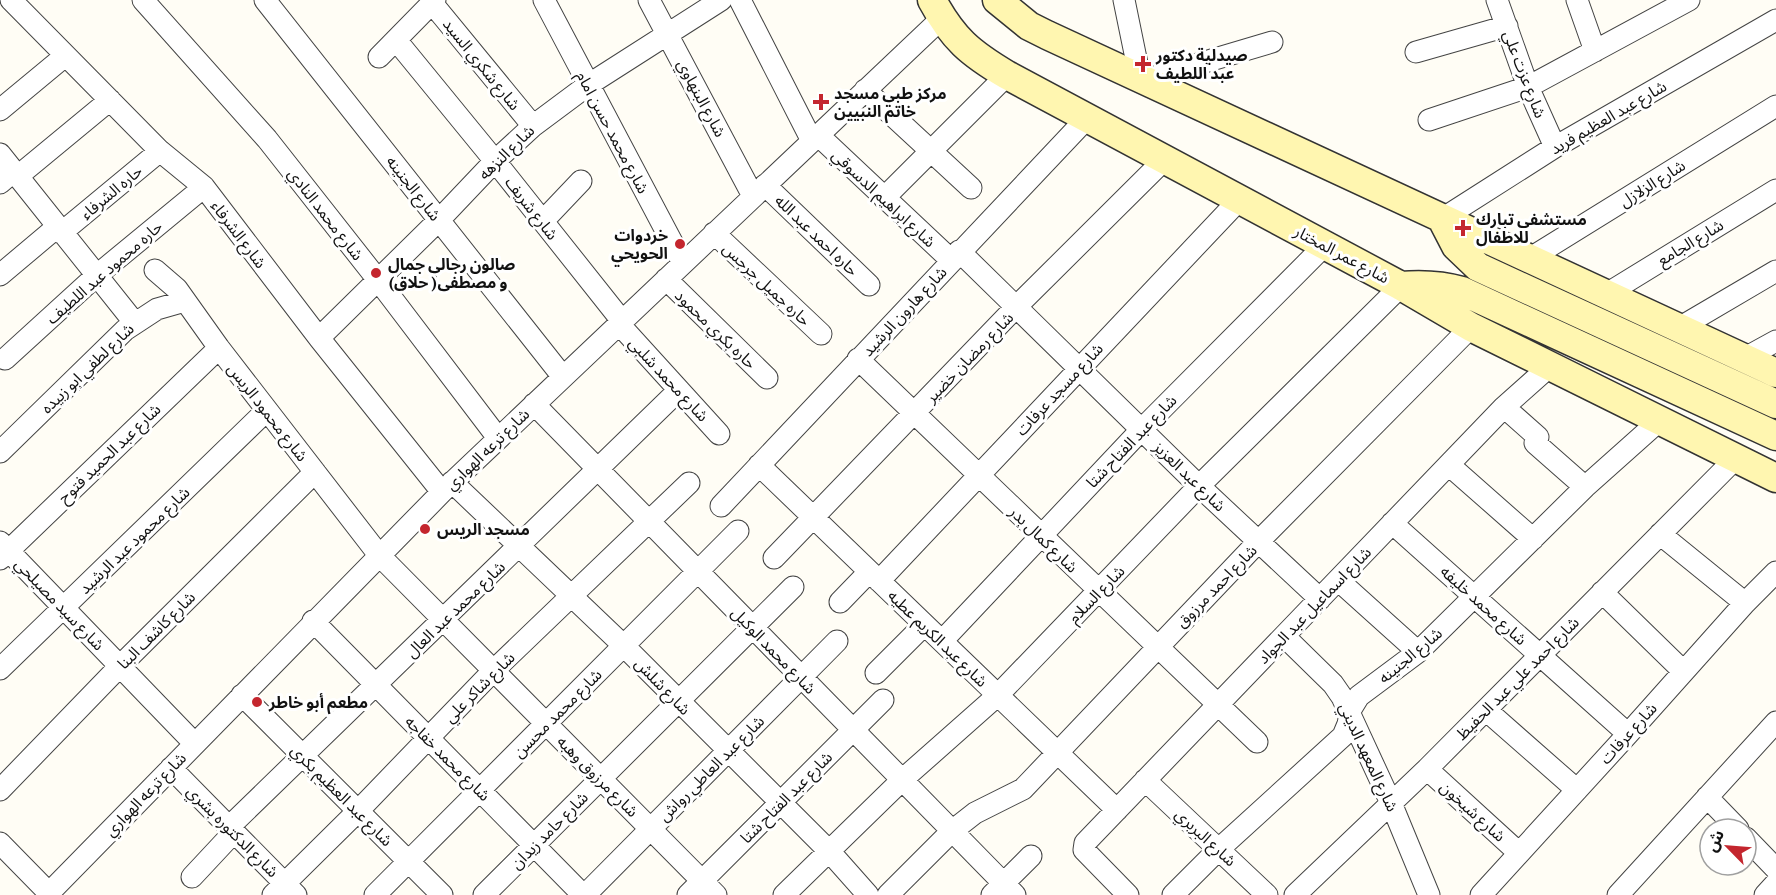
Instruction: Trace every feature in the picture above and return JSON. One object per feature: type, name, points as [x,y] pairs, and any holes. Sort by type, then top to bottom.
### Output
[{"type":"main road","points":[[997,0],[1029,26],[1776,373]]},
{"type":"main road","name":"شارع عمر المختار","points":[[937,9],[964,46],[977,57],[1007,75],[1166,158],[1401,286],[1470,327],[1776,478]]},
{"type":"main road","points":[[1442,219],[1456,246],[1478,267],[1776,404]]},
{"type":"main road","points":[[1401,286],[1443,285],[1462,291],[1776,436]]},
{"type":"street","name":"شارع الشرفاء","points":[[10,0],[160,151],[204,187],[319,338],[447,487]]},
{"type":"street","name":"شارع محمد النادي","points":[[143,0],[267,139],[498,438]]},
{"type":"street","name":"شارع الجنينه","points":[[265,0],[563,377]]},
{"type":"street","name":"شارع محمد حسن امام","points":[[544,0],[683,263]]},
{"type":"street","name":"شارع البنهاوي","points":[[650,0],[759,191]]},
{"type":"street","name":"شارع النزهه","points":[[319,338],[495,161],[533,126],[588,85],[721,0]]},
{"type":"street","name":"شارع ابراهيم الدسوقي","points":[[740,0],[815,138],[955,256]]},
{"type":"street","points":[[1124,0],[1142,79],[1272,42]]},
{"type":"street","name":"شارع عزت علي","points":[[1497,0],[1528,87],[1555,147]]},
{"type":"street","points":[[1577,0],[1594,51]]},
{"type":"street","points":[[1429,120],[1528,87],[1594,51],[1655,8],[1689,0]]},
{"type":"street","points":[[379,57],[433,1]]},
{"type":"street","name":"شارع شكري السيد","points":[[433,1],[533,126]]},
{"type":"street","name":"شارع ترعه الهواري","points":[[48,894],[313,621],[447,487],[865,90],[937,9]]},
{"type":"street","name":"شارع عبد العظيم فريد","points":[[1442,219],[1555,147],[1776,20]]},
{"type":"street","points":[[1416,52],[1507,26]]},
{"type":"street","name":"شارع شريف","points":[[396,40],[543,221],[620,322]]},
{"type":"street","points":[[0,110],[66,56]]},
{"type":"street","points":[[884,198],[1007,75]]},
{"type":"street","points":[[865,90],[971,188]]},
{"type":"street","points":[[11,177],[110,100]]},
{"type":"street","name":"شارع الزلازل","points":[[1529,259],[1776,106]]},
{"type":"street","name":"شارع هارون الرشيد","points":[[721,506],[1088,117]]},
{"type":"street","name":"حاره الشرفاء","points":[[0,275],[160,151]]},
{"type":"street","points":[[0,154],[11,177],[59,230],[134,322]]},
{"type":"street","name":"شارع رمضان خضير","points":[[774,558],[1017,307],[1166,158]]},
{"type":"street","points":[[543,221],[581,181]]},
{"type":"street","name":"حاره محمود عبد اللطيف","points":[[5,359],[96,276],[204,187]]},
{"type":"street","name":"شارع الجامع","points":[[1605,295],[1776,190]]},
{"type":"street","name":"حاره احمد عبد الله","points":[[759,191],[869,285]]},
{"type":"street","name":"شارع مسجد عرفات","points":[[840,602],[874,576],[978,475],[1240,199]]},
{"type":"street","name":"حاره جميل جرجس","points":[[714,233],[820,334]]},
{"type":"street","name":"شارع عبد الفتاح شتا","points":[[942,641],[1142,429],[1325,245]]},
{"type":"street","name":"شارع عبد العزيز","points":[[955,256],[1017,307],[1199,486],[1320,599]]},
{"type":"street","name":"شارع محمود الريس","points":[[155,270],[167,279],[185,301],[379,555]]},
{"type":"street","points":[[1679,328],[1776,271]]},
{"type":"street","name":"حاره بكري محمود","points":[[666,279],[767,378]]},
{"type":"street","name":"شارع السلام","points":[[784,895],[902,780],[998,695],[1199,486],[1401,286]]},
{"type":"street","name":"شارع لطفي ابو زبيده","points":[[0,452],[134,322],[157,309],[185,301]]},
{"type":"street","name":"شارع محمد شلبي","points":[[620,322],[719,434]]},
{"type":"street","name":"شارع احمد مرزوق","points":[[888,895],[952,831],[975,813],[1023,789],[1259,540],[1470,327]]},
{"type":"street","points":[[1745,358],[1776,341]]},
{"type":"street","name":"شارع عبد الحميد فتوح","points":[[3,550],[219,348]]},
{"type":"street","name":"شارع كمال بدر","points":[[858,359],[1257,742]]},
{"type":"street","name":"شارع اسماعيل عبد الجواد","points":[[1128,895],[1083,847],[1504,407],[1549,367]]},
{"type":"street","name":"شارع محمد عبد العال","points":[[192,877],[231,830],[303,756],[679,390]]},
{"type":"street","name":"شارع محمد الوكيل","points":[[534,404],[952,831],[1004,891]]},
{"type":"street","points":[[1504,407],[1538,437],[1535,442],[1585,487]]},
{"type":"street","name":"شارع محمود عبد الرشيد","points":[[0,669],[267,410]]},
{"type":"street","name":"شارع الجنينه","points":[[1173,895],[1219,849],[1333,746],[1346,730],[1350,712],[1359,696],[1418,652],[1585,487],[1659,421]]},
{"type":"street","name":"شارع احمد علي عبد الحفيظ","points":[[1295,895],[1427,769],[1736,459]]},
{"type":"street","name":"شارع عبد الكريم عطيه","points":[[759,465],[1117,810]]},
{"type":"street","points":[[1449,465],[1533,539]]},
{"type":"street","name":"شارع كاشف البنا","points":[[0,790],[120,666],[315,472]]},
{"type":"street","name":"شارع شاكر علي","points":[[284,891],[493,671],[689,483]]},
{"type":"street","name":"شارع شلش","points":[[447,487],[520,546],[624,646],[829,851],[868,895]]},
{"type":"street","name":"شارع محمد خليفه","points":[[1392,523],[1628,734]]},
{"type":"street","name":"شارع محمد محسن","points":[[375,895],[738,531]]},
{"type":"street","points":[[1660,534],[1745,603]]},
{"type":"street","name":"شارع سيد مصيلحي","points":[[3,550],[64,608],[195,744]]},
{"type":"street","name":"شارع مرزوق وهبه","points":[[379,555],[651,829],[702,890]]},
{"type":"street","name":"شارع عرفات","points":[[1481,895],[1628,734],[1683,670],[1776,572]]},
{"type":"street","points":[[1338,580],[1418,652]]},
{"type":"street","name":"شارع حامد زيدان","points":[[484,895],[793,587]]},
{"type":"street","points":[[1602,592],[1683,670]]},
{"type":"street","name":"شارع محمد خفاجه","points":[[313,621],[584,895]]},
{"type":"street","points":[[876,673],[924,625]]},
{"type":"street","name":"شارع المعهد الديني","points":[[1284,636],[1333,684],[1350,712],[1391,803],[1423,892]]},
{"type":"street","name":"شارع عبد العاطي رواش","points":[[584,895],[837,641]]},
{"type":"street","name":"شارع عبد العظيم بكري","points":[[242,695],[442,895]]},
{"type":"street","name":"شارع عبد الفتاح شتا","points":[[702,890],[780,803],[883,700]]},
{"type":"street","points":[[1486,710],[1577,790]]},
{"type":"street","points":[[1618,895],[1776,722]]},
{"type":"street","name":"شارع الدكتوره بشري","points":[[171,768],[231,830],[284,891]]},
{"type":"street","name":"شارع شيخون","points":[[1427,769],[1519,853]]},
{"type":"street","name":"شارع البربري","points":[[1146,780],[1267,895]]},
{"type":"street","points":[[1707,797],[1726,817]]},
{"type":"street","points":[[0,843],[48,894]]},
{"type":"street","points":[[1758,850],[1776,869]]},
{"type":"street","points":[[1004,891],[1031,856]]},
{"type":"street","points":[[1765,895],[1776,883]]},
{"type":"place","name":"صيدلية دكتور عبد اللطيف","points":[[1143,64]]},
{"type":"place","name":"مركز طبي مسجد خاتم النبيين","points":[[821,102]]},
{"type":"place","name":"مستشفى تبارك للاطفال","points":[[1463,228]]},
{"type":"place","name":"خردوات الحويحي","points":[[680,244]]},
{"type":"place","name":"صالون رجالي جمال و مصطفى( حلاق)","points":[[376,273]]},
{"type":"place","name":"مسجد الريس","points":[[425,529]]},
{"type":"place","name":"مطعم أبو خاطر","points":[[257,702]]}]
